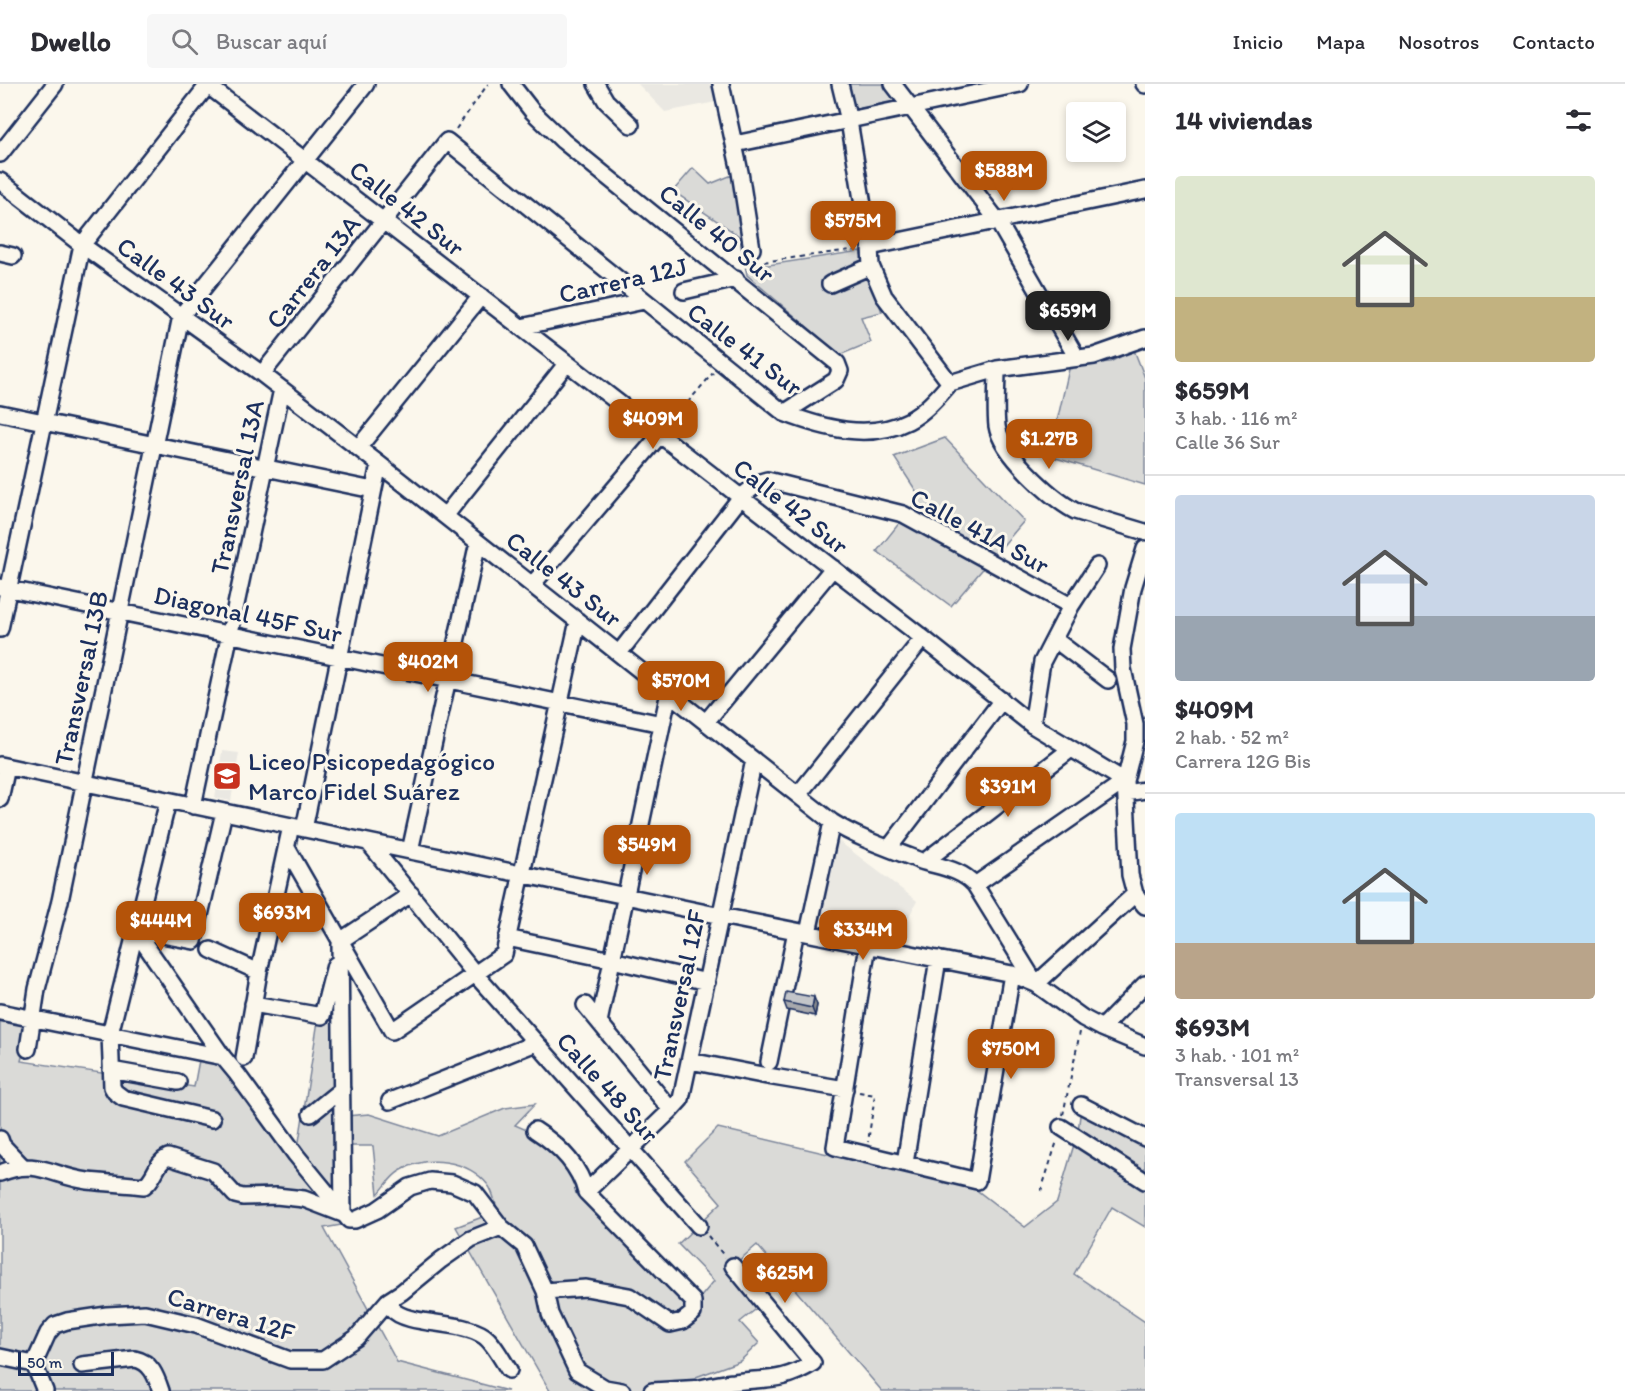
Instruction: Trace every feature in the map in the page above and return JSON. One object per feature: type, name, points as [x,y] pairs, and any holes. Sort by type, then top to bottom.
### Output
[{"type":"street","points":[[0,154],[55,84]]},
{"type":"street","points":[[181,316],[366,84]]},
{"type":"street","name":"Calle 40 Sur","points":[[511,84],[532,111],[563,141],[837,363],[840,371],[836,380],[784,413]]},
{"type":"street","points":[[596,84],[606,101],[631,125]]},
{"type":"street","points":[[721,84],[735,144],[752,249]]},
{"type":"street","points":[[840,84],[849,121],[870,247],[871,266],[884,296],[950,384],[997,369],[1094,356],[1145,338]]},
{"type":"street","points":[[893,84],[997,220],[1077,358]]},
{"type":"street","points":[[735,144],[1020,84]]},
{"type":"street","points":[[0,629],[4,588],[82,245],[207,85]]},
{"type":"street","name":"Calle 42 Sur","points":[[207,85],[1032,724],[1125,787]]},
{"type":"street","name":"Carrera 13A","points":[[262,374],[447,141]]},
{"type":"street","name":"Calle 41 Sur","points":[[447,141],[784,413],[818,426],[878,431],[908,421],[934,401],[950,384]]},
{"type":"street","name":"Calle 43 Sur","points":[[0,181],[82,245],[282,389],[832,822],[851,833],[924,862],[965,875],[975,885],[1036,984],[1083,1018],[1145,1046]]},
{"type":"street","points":[[870,247],[1145,190]]},
{"type":"street","points":[[830,284],[871,266]]},
{"type":"street","name":"Carrera 12J","points":[[684,291],[736,279]]},
{"type":"street","points":[[358,448],[481,296]]},
{"type":"street","name":"Carrera 12J","points":[[520,327],[644,301]]},
{"type":"street","name":"Transversal 13B","points":[[28,1049],[37,989],[60,901],[181,316]]},
{"type":"street","points":[[445,516],[567,363]]},
{"type":"street","points":[[997,369],[997,428],[1015,459],[1049,494],[1064,505],[1075,511],[1145,532]]},
{"type":"street","name":"Transversal 13A","points":[[193,806],[282,389]]},
{"type":"street","points":[[0,413],[373,490]]},
{"type":"street","points":[[532,585],[660,435]]},
{"type":"street","points":[[244,1058],[259,972],[287,848],[297,828],[339,657],[379,464]]},
{"type":"street","name":"Calle 41A Sur","points":[[741,497],[760,482],[767,480],[903,514],[1071,606]]},
{"type":"street","points":[[619,653],[741,497]]},
{"type":"street","points":[[410,851],[478,542]]},
{"type":"street","points":[[0,799],[3,766],[721,916],[1012,974],[1036,984],[1140,900],[1130,875],[1125,787],[1135,741],[1135,724],[1123,669],[1122,649],[1135,578],[1145,549]]},
{"type":"street","points":[[1032,724],[1042,662],[1071,606],[1097,566]]},
{"type":"street","points":[[706,722],[833,568]]},
{"type":"street","name":"Diagonal 45F Sur","points":[[4,588],[662,724]]},
{"type":"street","points":[[287,848],[392,1031],[504,954],[578,621]]},
{"type":"street","points":[[798,795],[922,638]]},
{"type":"street","points":[[1054,639],[1108,680]]},
{"type":"street","points":[[599,1022],[669,692]]},
{"type":"street","points":[[889,848],[1002,700]]},
{"type":"street","points":[[924,862],[1071,749]]},
{"type":"street","name":"Transversal 12F","points":[[676,1105],[690,1061],[708,982],[754,760]]},
{"type":"street","points":[[975,885],[1125,787],[1145,790]]},
{"type":"street","points":[[168,801],[110,1034],[112,1087],[123,1098],[212,1119]]},
{"type":"street","points":[[135,930],[194,940],[224,812]]},
{"type":"street","points":[[769,1062],[832,822]]},
{"type":"street","name":"Calle 48 Sur","points":[[368,842],[475,974],[699,1226]]},
{"type":"street","points":[[253,1004],[322,1016],[340,941],[411,894]]},
{"type":"street","points":[[135,930],[223,1058],[296,1155],[349,1220],[355,1220],[377,1210],[410,1187],[430,1181],[452,1183],[476,1193],[501,1227],[524,1246],[545,1291],[550,1314],[577,1371],[605,1388],[622,1391]]},
{"type":"street","points":[[507,938],[708,982]]},
{"type":"street","points":[[340,941],[343,1214]]},
{"type":"street","points":[[868,945],[836,1147],[977,1180],[1012,974]]},
{"type":"street","points":[[211,950],[259,972]]},
{"type":"street","points":[[905,1163],[938,959]]},
{"type":"street","points":[[1102,1028],[1145,984]]},
{"type":"street","points":[[585,1005],[676,1105],[586,1192]]},
{"type":"street","points":[[0,1012],[223,1058]]},
{"type":"street","points":[[390,1101],[536,1043]]},
{"type":"street","points":[[690,1061],[845,1089]]},
{"type":"street","points":[[111,1070],[178,1082]]},
{"type":"street","points":[[311,1114],[342,1089]]},
{"type":"street","points":[[1081,1105],[1145,1138]]},
{"type":"street","points":[[1061,1127],[1145,1181]]},
{"type":"street","points":[[535,1130],[551,1140],[566,1156],[583,1181],[586,1192],[693,1301],[693,1313],[683,1321],[670,1324],[629,1296],[586,1288],[545,1291]]},
{"type":"street","points":[[0,1139],[2,1145],[22,1166]]},
{"type":"street","points":[[0,1173],[22,1166],[37,1167],[85,1180],[144,1186],[151,1181],[159,1164],[168,1157],[213,1171],[235,1196],[304,1199],[343,1214]]},
{"type":"street","name":"Carrera 12F","points":[[34,1364],[48,1333],[55,1325],[107,1315],[146,1313],[196,1325],[290,1360],[323,1360],[356,1338],[388,1301],[471,1239],[501,1227]]},
{"type":"street","points":[[696,1389],[736,1381],[780,1378],[800,1372],[813,1363],[733,1266]]},
{"type":"street","points":[[388,1301],[393,1310],[401,1315],[416,1320],[466,1327],[486,1337],[509,1370]]},
{"type":"street","points":[[0,1357],[34,1364],[45,1391]]},
{"type":"street","points":[[82,1365],[141,1360],[156,1376],[161,1391]]},
{"type":"street","points":[[652,1391],[696,1389],[767,1391]]},
{"type":"path","points":[[447,141],[488,84]]},
{"type":"path","points":[[755,264],[870,247]]},
{"type":"path","points":[[660,435],[721,363]]},
{"type":"path","points":[[1041,1191],[1061,1127],[1083,1018]]},
{"type":"path","points":[[845,1089],[875,1095],[866,1154]]},
{"type":"path","points":[[699,1226],[733,1266]]},
{"type":"shaded area","points":[[638,84],[713,84],[716,102],[665,112]]},
{"type":"shaded area","points":[[847,84],[884,84],[898,101],[853,110]]},
{"type":"shaded area","points":[[693,168],[710,184],[732,175],[746,246],[755,267],[860,251],[882,312],[861,317],[871,342],[840,355],[747,275],[739,236],[673,191]]},
{"type":"shaded area","points":[[1134,350],[1145,378],[1145,485],[1049,456],[1070,365],[1110,362]]},
{"type":"shaded area","points":[[945,438],[1024,521],[951,606],[877,551],[920,497],[894,457]]},
{"type":"shaded area","name":"Liceo Psicopedagógico Marco Fidel Suárez","points":[[222,751],[239,753],[231,801],[215,798]]},
{"type":"shaded area","points":[[836,839],[917,901],[898,938],[818,921]]},
{"type":"shaded area","points":[[337,975],[340,1193],[298,1148],[318,1021],[327,1022]]},
{"type":"shaded area","points":[[0,1019],[30,1025],[21,1061],[194,1087],[199,1060],[219,1065],[347,1224],[324,1228],[397,1362],[508,1391],[0,1391]]},
{"type":"shaded area","points":[[535,1104],[515,1125],[543,1137],[571,1169],[576,1194],[700,1311],[699,1299],[714,1281],[678,1244],[721,1203],[685,1161],[718,1128],[975,1189],[1025,1227],[1057,1202],[1078,1131],[1081,1108],[1145,1138],[1145,1227],[1112,1207],[1074,1274],[1145,1322],[1145,1391],[882,1391],[757,1245],[729,1269],[760,1306],[740,1322],[759,1343],[740,1361],[696,1377],[703,1391],[550,1391],[456,1227],[498,1211],[488,1185],[470,1170],[447,1162],[434,1161],[422,1162],[400,1171],[378,1194],[373,1146],[347,1146],[346,1116],[369,1114],[438,1136],[505,1108]]},
{"type":"building","points":[[786,992],[814,997],[812,1008],[784,1002]]},
{"type":"place","name":"Liceo Psicopedagógico Marco Fidel Suárez","points":[[227,776]]}]
